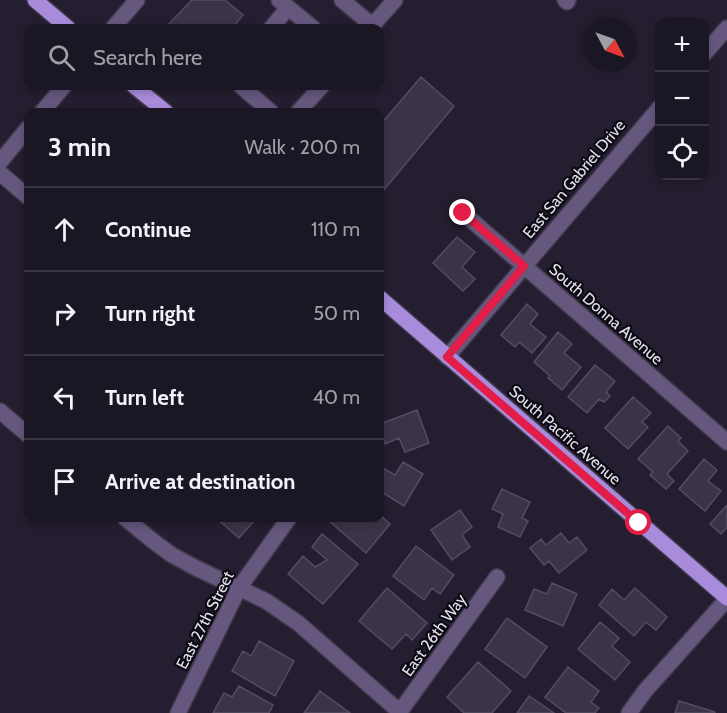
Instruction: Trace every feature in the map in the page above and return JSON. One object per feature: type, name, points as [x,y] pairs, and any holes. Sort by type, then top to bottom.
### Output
[{"type":"main road","points":[[35,0],[63,24]]},
{"type":"main road","points":[[140,90],[161,108]]},
{"type":"main road","name":"South Pacific Avenue","points":[[384,302],[727,599]]},
{"type":"street","points":[[116,24],[137,0]]},
{"type":"street","points":[[342,0],[368,24]]},
{"type":"street","points":[[374,24],[395,0]]},
{"type":"street","points":[[273,24],[283,4],[308,24]]},
{"type":"street","points":[[709,49],[727,28]]},
{"type":"street","points":[[45,108],[61,90]]},
{"type":"street","points":[[246,90],[266,108]]},
{"type":"street","points":[[302,108],[318,90]]},
{"type":"street","name":"East San Gabriel Drive","points":[[447,357],[655,113]]},
{"type":"street","points":[[0,162],[24,133]]},
{"type":"street","points":[[0,173],[24,194]]},
{"type":"street","name":"South Donna Avenue","points":[[463,213],[727,442]]},
{"type":"street","points":[[0,411],[24,432]]},
{"type":"street","points":[[130,522],[172,555],[266,601],[298,623],[400,713]]},
{"type":"street","name":"East 27th Street","points":[[178,713],[239,588],[286,522]]},
{"type":"street","name":"East 26th Way","points":[[400,713],[497,577]]},
{"type":"street","points":[[629,713],[645,691],[727,599]]},
{"type":"building","points":[[192,0],[225,0],[243,15],[235,24],[169,24]]},
{"type":"building","points":[[421,77],[454,106],[384,190],[384,120]]},
{"type":"building","points":[[457,237],[475,252],[462,267],[475,279],[463,291],[433,263]]},
{"type":"building","points":[[527,304],[538,314],[530,324],[546,337],[532,353],[519,342],[515,347],[501,335]]},
{"type":"building","points":[[558,332],[572,344],[564,353],[581,367],[562,390],[534,362]]},
{"type":"building","points":[[595,365],[615,381],[606,392],[610,396],[604,402],[599,399],[587,413],[568,397]]},
{"type":"building","points":[[633,397],[651,413],[642,422],[648,427],[628,449],[605,428]]},
{"type":"building","points":[[417,410],[429,443],[405,452],[399,438],[385,444],[384,422]]},
{"type":"building","points":[[668,426],[681,438],[678,441],[688,451],[667,474],[674,481],[666,489],[650,475],[653,472],[638,459]]},
{"type":"building","points":[[704,459],[717,470],[708,481],[721,491],[705,511],[679,489]]},
{"type":"building","points":[[403,462],[423,474],[404,506],[384,494],[384,469],[395,475]]},
{"type":"building","points":[[502,489],[530,502],[522,518],[528,521],[520,537],[498,527],[503,514],[492,509]]},
{"type":"building","points":[[727,505],[727,527],[721,534],[710,524]]},
{"type":"building","points":[[460,510],[472,527],[462,535],[470,547],[452,560],[431,530]]},
{"type":"building","points":[[384,519],[390,524],[366,553],[330,522],[384,522]]},
{"type":"building","points":[[221,522],[253,522],[239,538]]},
{"type":"building","points":[[561,533],[569,543],[577,537],[587,550],[559,573],[549,561],[544,565],[530,548],[541,539],[546,545]]},
{"type":"building","points":[[322,534],[358,564],[323,604],[288,574],[303,556],[315,567],[327,560],[312,547]]},
{"type":"building","points":[[416,546],[454,575],[440,594],[432,588],[424,600],[393,576]]},
{"type":"building","points":[[552,583],[577,594],[563,626],[525,610],[534,589],[547,594]]},
{"type":"building","points":[[387,588],[427,623],[412,640],[406,634],[392,649],[359,621]]},
{"type":"building","points":[[635,588],[667,617],[656,630],[646,622],[634,636],[599,605],[612,589],[624,600]]},
{"type":"building","points":[[507,618],[547,647],[525,678],[485,649]]},
{"type":"building","points":[[600,622],[619,638],[612,646],[630,662],[615,680],[578,649]]},
{"type":"building","points":[[259,641],[294,661],[275,696],[232,671],[243,651],[251,656]]},
{"type":"building","points":[[478,662],[511,691],[492,713],[464,713],[447,697]]},
{"type":"building","points":[[568,667],[599,691],[591,702],[599,708],[595,713],[566,713],[545,697]]},
{"type":"building","points":[[239,686],[273,705],[269,713],[213,713],[224,693],[232,697]]},
{"type":"building","points":[[320,691],[350,713],[304,713]]},
{"type":"building","points":[[529,696],[554,713],[517,713]]},
{"type":"building","points":[[679,701],[715,712],[715,713],[675,713]]},
{"type":"route","points":[[463,213],[524,266],[447,357],[639,523]]}]
